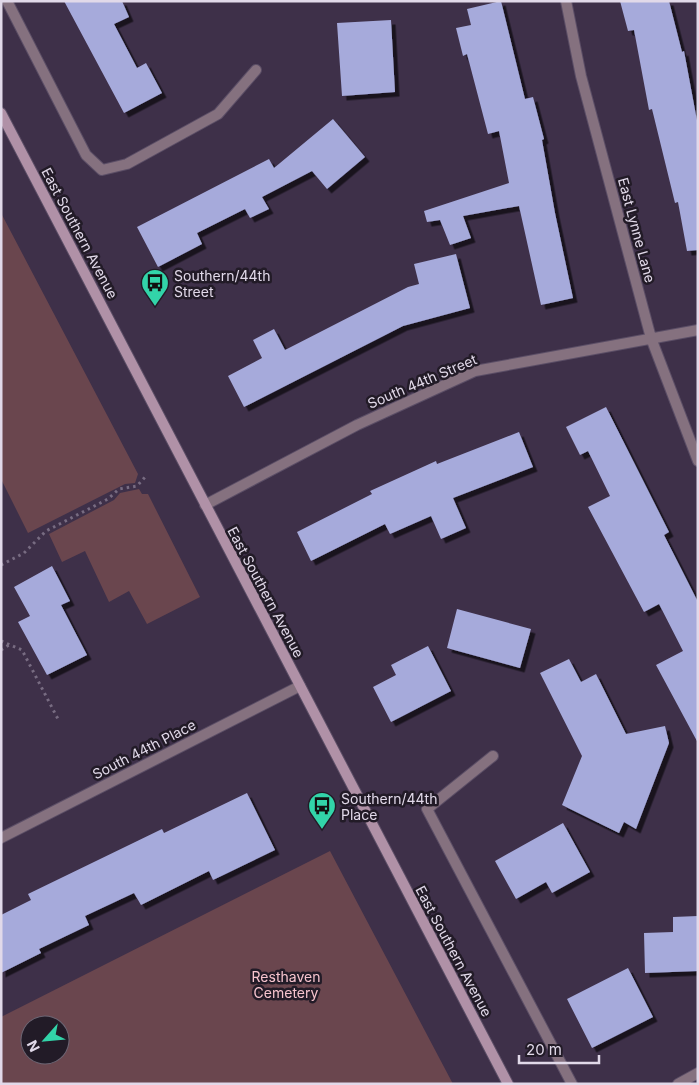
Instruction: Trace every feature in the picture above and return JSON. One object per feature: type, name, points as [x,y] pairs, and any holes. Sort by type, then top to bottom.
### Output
[{"type":"main road","name":"East Southern Avenue","points":[[1,113],[508,1084]]},
{"type":"street","points":[[7,1],[86,155],[102,170],[127,164],[218,114],[256,70]]},
{"type":"street","name":"East Lynne Lane","points":[[566,1],[581,76],[651,338],[698,461]]},
{"type":"street","name":"South 44th Street","points":[[205,505],[357,425],[475,371],[698,330]]},
{"type":"street","name":"South 44th Place","points":[[1,838],[300,686]]},
{"type":"street","points":[[493,756],[427,809],[572,1084]]},
{"type":"street","points":[[678,1084],[698,1073]]},
{"type":"path","points":[[1,565],[24,554],[46,531],[108,498],[119,489],[137,486],[146,476]]},
{"type":"path","points":[[1,641],[22,650],[59,720]]},
{"type":"path","points":[[1,650],[10,644]]},
{"type":"green space","points":[[1,213],[138,474],[135,483],[125,484],[28,533],[1,479]]},
{"type":"green space","points":[[139,489],[142,494],[148,494],[200,597],[147,624],[129,591],[109,602],[85,551],[62,562],[49,534],[114,500],[120,493]]},
{"type":"green space","name":"Resthaven Cemetery","points":[[330,851],[453,1084],[1,1084],[1,1017]]},
{"type":"building","points":[[64,1],[122,1],[129,17],[114,24],[137,68],[146,63],[162,93],[124,113]]},
{"type":"building","points":[[501,1],[525,99],[533,97],[544,139],[542,140],[555,213],[573,298],[541,305],[519,206],[463,216],[471,238],[450,245],[440,220],[427,222],[424,211],[509,183],[499,131],[488,134],[467,54],[463,56],[456,28],[471,25],[467,9]]},
{"type":"building","points":[[620,1],[669,1],[682,52],[684,51],[698,126],[698,250],[687,251],[678,202],[675,203],[652,109],[649,110],[634,30],[628,31]]},
{"type":"building","points":[[391,20],[395,92],[342,96],[337,23]]},
{"type":"building","points":[[333,119],[365,157],[327,189],[312,171],[262,197],[269,209],[250,218],[245,209],[197,233],[202,244],[158,267],[137,227],[269,159],[274,168]]},
{"type":"building","points":[[456,254],[470,308],[403,326],[244,407],[228,376],[262,358],[253,340],[274,329],[285,350],[408,287],[419,284],[414,264]]},
{"type":"building","points":[[606,407],[669,532],[664,535],[698,602],[698,743],[656,665],[683,651],[659,604],[644,612],[588,507],[610,496],[588,451],[580,455],[566,427]]},
{"type":"building","points":[[519,432],[533,467],[453,498],[466,528],[441,539],[431,516],[390,534],[385,524],[311,561],[297,532],[372,494],[370,491],[436,461],[437,464]]},
{"type":"building","points":[[52,566],[70,601],[61,605],[87,655],[47,675],[18,622],[30,616],[14,587]]},
{"type":"building","points":[[457,609],[531,629],[520,668],[447,648]]},
{"type":"building","points":[[428,646],[451,691],[391,722],[373,687],[396,675],[391,665]]},
{"type":"building","points":[[569,659],[581,682],[596,674],[626,734],[665,726],[669,743],[636,829],[624,822],[619,833],[562,805],[582,756],[540,673]]},
{"type":"building","points":[[247,793],[275,850],[213,880],[209,871],[141,905],[134,893],[85,916],[89,925],[39,949],[41,953],[1,973],[1,915],[31,900],[28,894],[162,829],[164,833]]},
{"type":"building","points":[[563,823],[590,872],[552,893],[546,882],[516,899],[495,861]]},
{"type":"building","points":[[698,916],[698,971],[645,973],[644,933],[673,932],[673,917]]},
{"type":"building","points":[[628,968],[653,1017],[592,1048],[567,999]]},
{"type":"place","name":"Southern/44th Street","points":[[155,307]]},
{"type":"place","name":"Southern/44th Place","points":[[322,830]]}]
